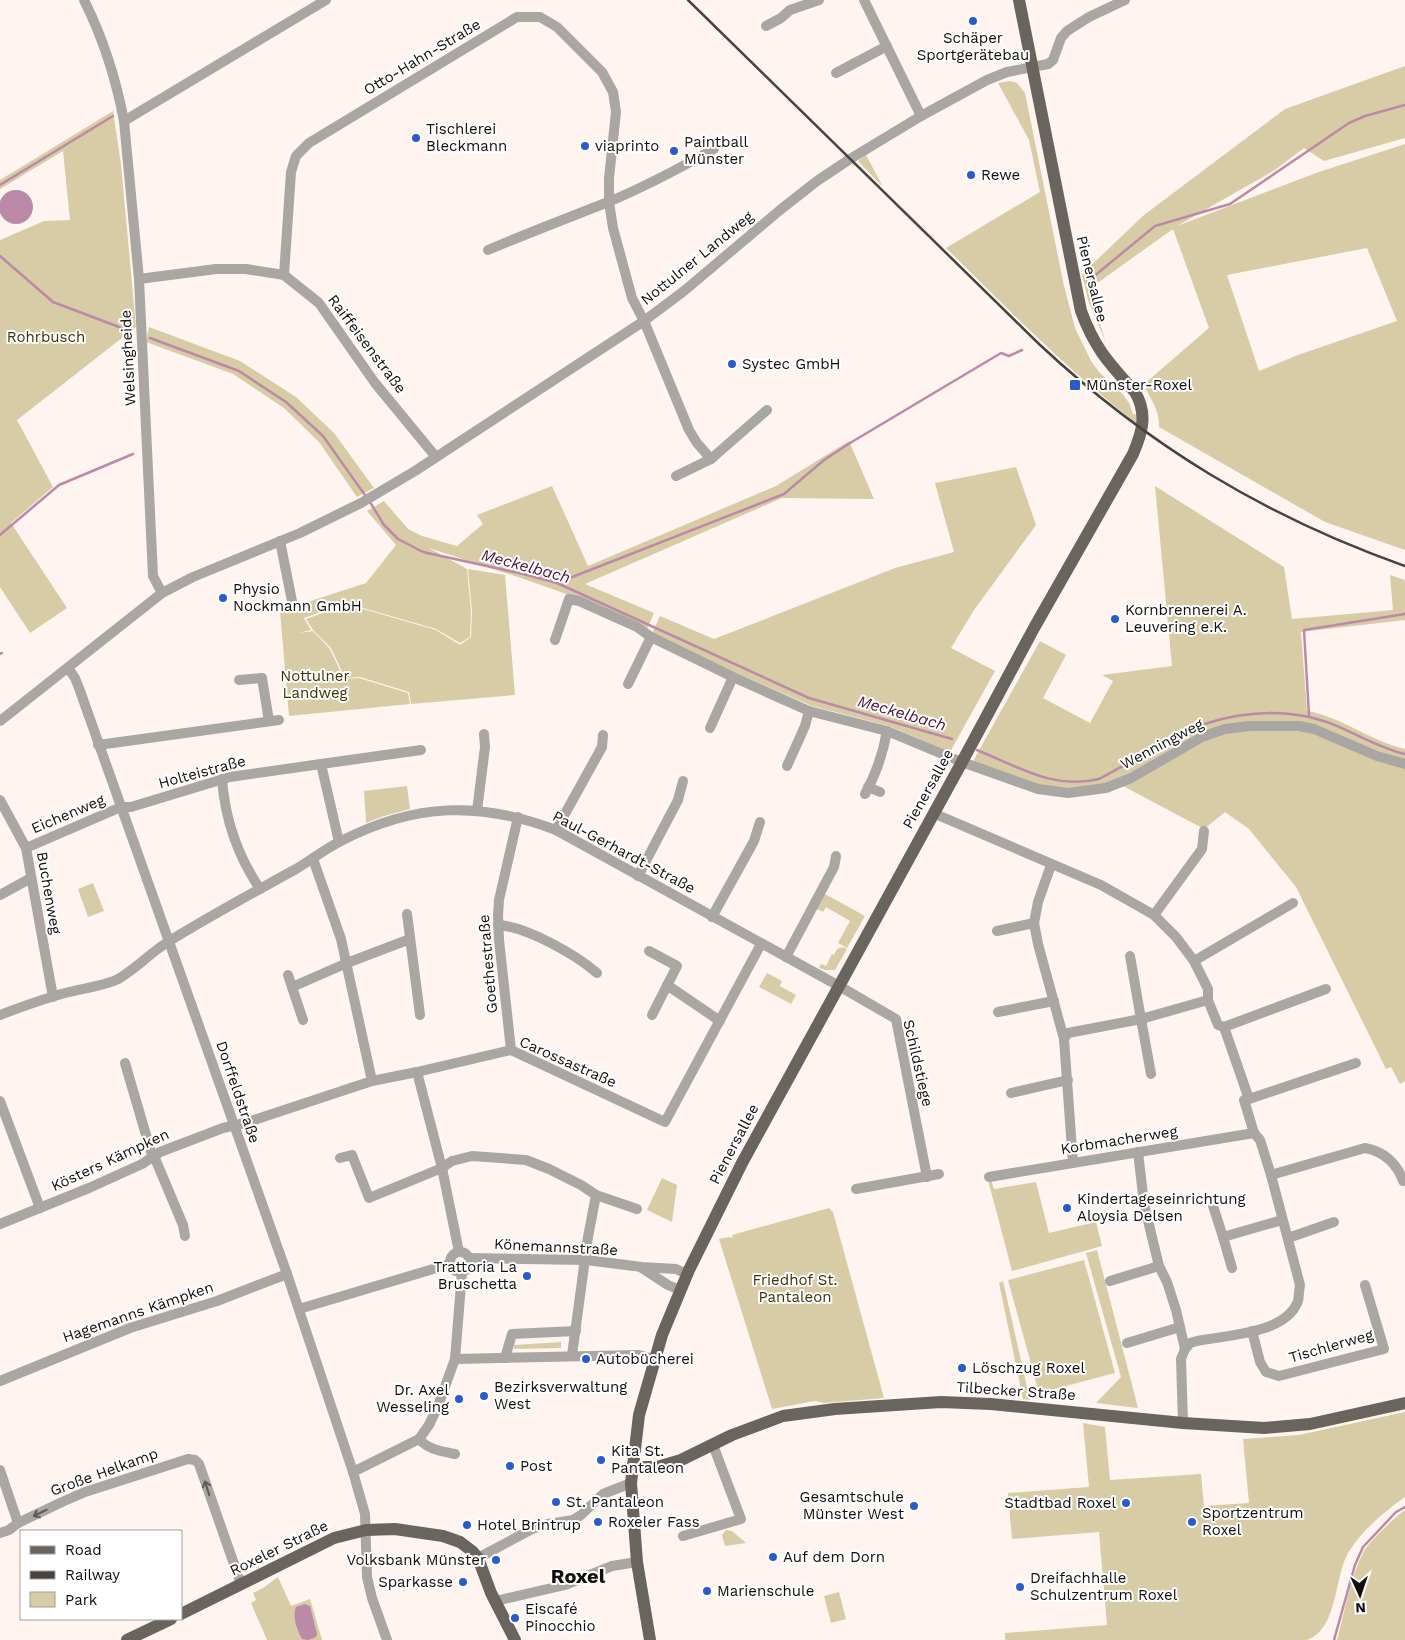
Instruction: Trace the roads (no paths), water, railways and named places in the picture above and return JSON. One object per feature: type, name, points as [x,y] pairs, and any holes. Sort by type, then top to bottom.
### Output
[{"type":"main road","name":"Pienersallee","points":[[650,1640],[637,1562],[631,1483],[632,1467],[639,1415],[654,1359],[680,1290],[738,1170],[1034,628],[1133,454],[1142,430],[1144,421],[1140,400],[1099,350],[1088,332],[1081,311],[1074,285],[1019,0]]},
{"type":"main road","name":"Tilbecker Straße","points":[[632,1467],[656,1467],[669,1464],[694,1455],[755,1426],[783,1416],[831,1410],[941,1402],[991,1404],[1241,1428],[1285,1427],[1310,1424],[1405,1403]]},
{"type":"main road","name":"Roxeler Straße","points":[[182,1614],[320,1544],[347,1534],[366,1530],[395,1529],[443,1536],[460,1542],[472,1550],[478,1558]]},
{"type":"main road","points":[[478,1558],[511,1638]]},
{"type":"main road","points":[[127,1640],[169,1620]]},
{"type":"street","name":"Welsingheide","points":[[84,0],[93,18],[109,61],[124,120],[139,278],[152,576],[162,593]]},
{"type":"street","points":[[124,120],[326,0]]},
{"type":"street","points":[[766,26],[781,18],[790,10],[819,0]]},
{"type":"street","points":[[864,0],[921,116]]},
{"type":"street","name":"Nottulner Landweg","points":[[0,721],[162,593],[193,577],[280,541],[374,496],[644,321],[684,291],[780,210],[817,181],[850,159],[921,116],[987,80],[1007,72],[1048,64],[1053,60],[1061,38],[1073,26],[1125,0]]},
{"type":"street","name":"Otto-Hahn-Straße","points":[[284,275],[291,172],[296,156],[309,143],[517,17],[540,17],[557,27],[602,72],[613,92],[616,112],[609,178],[609,202],[624,274],[632,298],[644,321],[689,430],[711,459]]},
{"type":"street","points":[[836,73],[887,46]]},
{"type":"street","points":[[488,250],[609,202],[664,177],[714,149]]},
{"type":"street","name":"Raiffeisenstraße","points":[[139,278],[216,270],[246,269],[284,275],[319,303],[375,383],[436,456]]},
{"type":"street","points":[[676,476],[711,459],[767,410]]},
{"type":"street","points":[[280,541],[292,606]]},
{"type":"street","name":"Wenningweg","points":[[555,640],[569,600],[579,601],[637,627],[651,637],[733,677],[809,711],[887,731],[962,762],[1038,790],[1068,793],[1089,791],[1118,784],[1202,737],[1225,729],[1249,726],[1278,725],[1314,729],[1377,756],[1405,764]]},
{"type":"street","points":[[628,684],[651,637]]},
{"type":"street","name":"Dorffeldstraße","points":[[68,668],[74,678],[169,940],[233,1126],[287,1274],[364,1505],[367,1577],[372,1598],[387,1640]]},
{"type":"street","points":[[710,728],[733,677]]},
{"type":"street","points":[[98,745],[274,721],[262,678],[240,680]]},
{"type":"street","points":[[787,766],[805,726],[809,711]]},
{"type":"street","points":[[880,792],[867,791],[884,750],[887,731]]},
{"type":"street","points":[[477,811],[485,746],[484,734]]},
{"type":"street","points":[[556,830],[602,747],[603,735]]},
{"type":"street","name":"Holteistraße","points":[[121,807],[131,807],[222,779],[421,750]]},
{"type":"street","points":[[321,764],[339,842]]},
{"type":"street","points":[[222,779],[223,795],[231,830],[242,858],[260,889]]},
{"type":"street","points":[[638,876],[678,800],[683,781]]},
{"type":"street","name":"Buchenweg","points":[[0,800],[26,848],[53,996]]},
{"type":"street","name":"Eichenweg","points":[[26,848],[121,807]]},
{"type":"street","name":"Paul-Gerhardt-Straße","points":[[0,1015],[53,996],[116,980],[169,940],[313,859],[339,842],[372,826],[399,818],[444,810],[477,811],[518,817],[556,830],[839,986]]},
{"type":"street","points":[[933,813],[1101,885],[1154,915],[1176,937],[1194,961],[1208,989],[1208,1000],[1218,1025],[1224,1027],[1326,989]]},
{"type":"street","name":"Goethestraße","points":[[511,1050],[498,925],[500,900],[518,817]]},
{"type":"street","points":[[712,917],[754,841],[760,822]]},
{"type":"street","points":[[1154,915],[1202,849],[1204,831]]},
{"type":"street","points":[[786,957],[834,868],[836,856]]},
{"type":"street","points":[[313,859],[342,939],[372,1081]]},
{"type":"street","points":[[1051,865],[1038,902],[1034,923],[1064,1039],[1073,1163]]},
{"type":"street","points":[[0,896],[31,878]]},
{"type":"street","points":[[1194,961],[1293,903]]},
{"type":"street","points":[[407,914],[420,1015]]},
{"type":"street","points":[[997,931],[1034,923]]},
{"type":"street","points":[[498,925],[511,926],[541,938],[584,962],[597,973]]},
{"type":"street","points":[[292,987],[347,963],[410,939]]},
{"type":"street","name":"Carossastraße","points":[[233,1126],[372,1081],[511,1050],[665,1122],[761,944]]},
{"type":"street","points":[[649,951],[677,966],[652,1015]]},
{"type":"street","points":[[1130,956],[1151,1074]]},
{"type":"street","points":[[288,975],[304,1020]]},
{"type":"street","points":[[667,985],[720,1021]]},
{"type":"street","name":"Schildstiege","points":[[839,986],[896,1019],[927,1177]]},
{"type":"street","points":[[1064,1039],[1068,1033],[1141,1019],[1208,1000]]},
{"type":"street","points":[[998,1012],[1054,1001]]},
{"type":"street","points":[[1224,1027],[1249,1098]]},
{"type":"street","points":[[125,1063],[151,1152],[184,1225],[185,1236]]},
{"type":"street","points":[[1183,1423],[1181,1359],[1190,1343],[1269,1327],[1292,1312],[1298,1300],[1300,1285],[1271,1175],[1260,1140],[1254,1133],[1244,1100],[1356,1063]]},
{"type":"street","points":[[418,1072],[442,1168],[459,1252]]},
{"type":"street","points":[[1011,1093],[1068,1080]]},
{"type":"street","points":[[0,1101],[40,1208]]},
{"type":"street","name":"Kösters Kämpken","points":[[0,1224],[142,1164],[160,1152],[188,1140],[233,1126]]},
{"type":"street","name":"Korbmacherweg","points":[[989,1177],[1254,1133]]},
{"type":"street","points":[[1271,1175],[1365,1148],[1376,1150],[1385,1155],[1401,1175],[1403,1181]]},
{"type":"street","points":[[1138,1152],[1144,1204],[1185,1349]]},
{"type":"street","points":[[340,1158],[352,1155],[369,1198],[442,1168],[452,1161],[472,1156],[526,1160],[549,1169],[596,1195],[637,1209]]},
{"type":"street","points":[[856,1189],[939,1174]]},
{"type":"street","points":[[572,1355],[596,1195]]},
{"type":"street","points":[[1213,1206],[1232,1268]]},
{"type":"street","points":[[1223,1237],[1282,1220]]},
{"type":"street","points":[[1288,1238],[1334,1222]]},
{"type":"street","points":[[459,1252],[469,1258],[468,1268],[462,1272],[453,1270],[450,1264],[452,1256],[459,1252]]},
{"type":"street","name":"Könemannstraße","points":[[469,1258],[586,1260],[676,1269],[687,1274]]},
{"type":"street","points":[[299,1309],[450,1264]]},
{"type":"street","points":[[1110,1281],[1160,1266]]},
{"type":"street","name":"Könemannstraße","points":[[642,1267],[668,1285],[680,1290]]},
{"type":"street","points":[[353,1472],[419,1439],[429,1425],[438,1406],[454,1359],[462,1272]]},
{"type":"street","name":"Hagemanns Kämpken","points":[[0,1381],[130,1328],[209,1303],[287,1274]]},
{"type":"street","name":"Tischlerweg","points":[[1252,1331],[1260,1362],[1266,1372],[1279,1376],[1384,1349],[1365,1285]]},
{"type":"street","points":[[1127,1343],[1180,1327]]},
{"type":"street","points":[[505,1358],[512,1334],[576,1330]]},
{"type":"street","points":[[454,1359],[572,1355],[639,1355],[654,1359]]},
{"type":"street","points":[[419,1439],[424,1445],[432,1449],[454,1454]]},
{"type":"street","points":[[683,1536],[741,1519],[713,1445]]},
{"type":"street","name":"Große Helkamp","points":[[0,1533],[62,1502],[134,1475],[188,1459],[195,1460],[199,1464],[241,1584]]},
{"type":"street","points":[[0,1470],[18,1523]]},
{"type":"street","points":[[478,1558],[532,1529],[573,1520],[582,1515],[603,1494],[631,1483]]},
{"type":"street","points":[[495,1602],[565,1585],[612,1566],[637,1562]]},
{"type":"waterway","points":[[1087,282],[1155,226],[1230,204],[1349,123],[1365,116],[1405,105]]},
{"type":"waterway","points":[[0,185],[113,116]]},
{"type":"waterway","name":"Meckelbach","points":[[0,256],[53,302],[127,330]]},
{"type":"waterway","name":"Meckelbach","points":[[150,338],[239,371],[286,402],[323,436],[367,498]]},
{"type":"waterway","points":[[557,583],[784,494],[824,460],[850,443],[1001,353],[1009,356],[1022,350]]},
{"type":"waterway","points":[[0,535],[59,485],[133,454]]},
{"type":"waterway","name":"Meckelbach","points":[[370,502],[384,525],[398,539],[423,552],[557,583],[809,698],[952,739]]},
{"type":"waterway","points":[[1309,716],[1304,630],[1405,614]]},
{"type":"waterway","name":"Meckelbach","points":[[977,750],[1036,775],[1066,782],[1082,782],[1099,779],[1188,730],[1222,719],[1257,713],[1274,713],[1292,714],[1321,720],[1380,746],[1405,754]]},
{"type":"waterway","points":[[1334,1640],[1355,1565],[1363,1547],[1396,1512],[1405,1507]]},
{"type":"railway","points":[[688,0],[1039,344],[1080,381],[1166,446],[1257,501],[1304,525],[1354,547],[1405,566]]},
{"type":"place","name":"Schäper Sportgerätebau","points":[[973,21]]},
{"type":"place","name":"Tischlerei Bleckmann","points":[[416,138]]},
{"type":"place","name":"viaprinto","points":[[585,146]]},
{"type":"place","name":"Paintball Münster","points":[[674,151]]},
{"type":"place","name":"Rewe","points":[[971,175]]},
{"type":"place","name":"Systec GmbH","points":[[732,364]]},
{"type":"place","name":"Münster-Roxel","points":[[1075,385]]},
{"type":"place","name":"Physio Nockmann GmbH","points":[[223,598]]},
{"type":"place","name":"Kornbrennerei A. Leuvering e.K.","points":[[1115,619]]},
{"type":"place","name":"Kindertageseinrichtung Aloysia Delsen","points":[[1067,1208]]},
{"type":"place","name":"Trattoria La Bruschetta","points":[[527,1276]]},
{"type":"place","name":"Autobücherei","points":[[586,1359]]},
{"type":"place","name":"Löschzug Roxel","points":[[962,1368]]},
{"type":"place","name":"Bezirksverwaltung West","points":[[484,1396]]},
{"type":"place","name":"Dr. Axel Wesseling","points":[[459,1399]]},
{"type":"place","name":"Kita St. Pantaleon","points":[[601,1460]]},
{"type":"place","name":"Post","points":[[510,1466]]},
{"type":"place","name":"St. Pantaleon","points":[[556,1502]]},
{"type":"place","name":"Stadtbad Roxel","points":[[1126,1503]]},
{"type":"place","name":"Gesamtschule Münster West","points":[[914,1506]]},
{"type":"place","name":"Roxeler Fass","points":[[598,1522]]},
{"type":"place","name":"Sportzentrum Roxel","points":[[1192,1522]]},
{"type":"place","name":"Hotel Brintrup","points":[[467,1525]]},
{"type":"place","name":"Auf dem Dorn","points":[[773,1557]]},
{"type":"place","name":"Volksbank Münster","points":[[496,1560]]},
{"type":"place","name":"Sparkasse","points":[[463,1582]]},
{"type":"place","name":"Dreifachhalle Schulzentrum Roxel","points":[[1020,1587]]},
{"type":"place","name":"Marienschule","points":[[707,1591]]},
{"type":"place","name":"Eiscafé Pinocchio","points":[[515,1618]]},
{"type":"district","name":"Roxel","points":[[578,1576]]},
{"type":"park label","name":"Rohrbusch","points":[[46,337]]},
{"type":"park label","name":"Friedhof St. Pantaleon","points":[[795,1288]]}]
